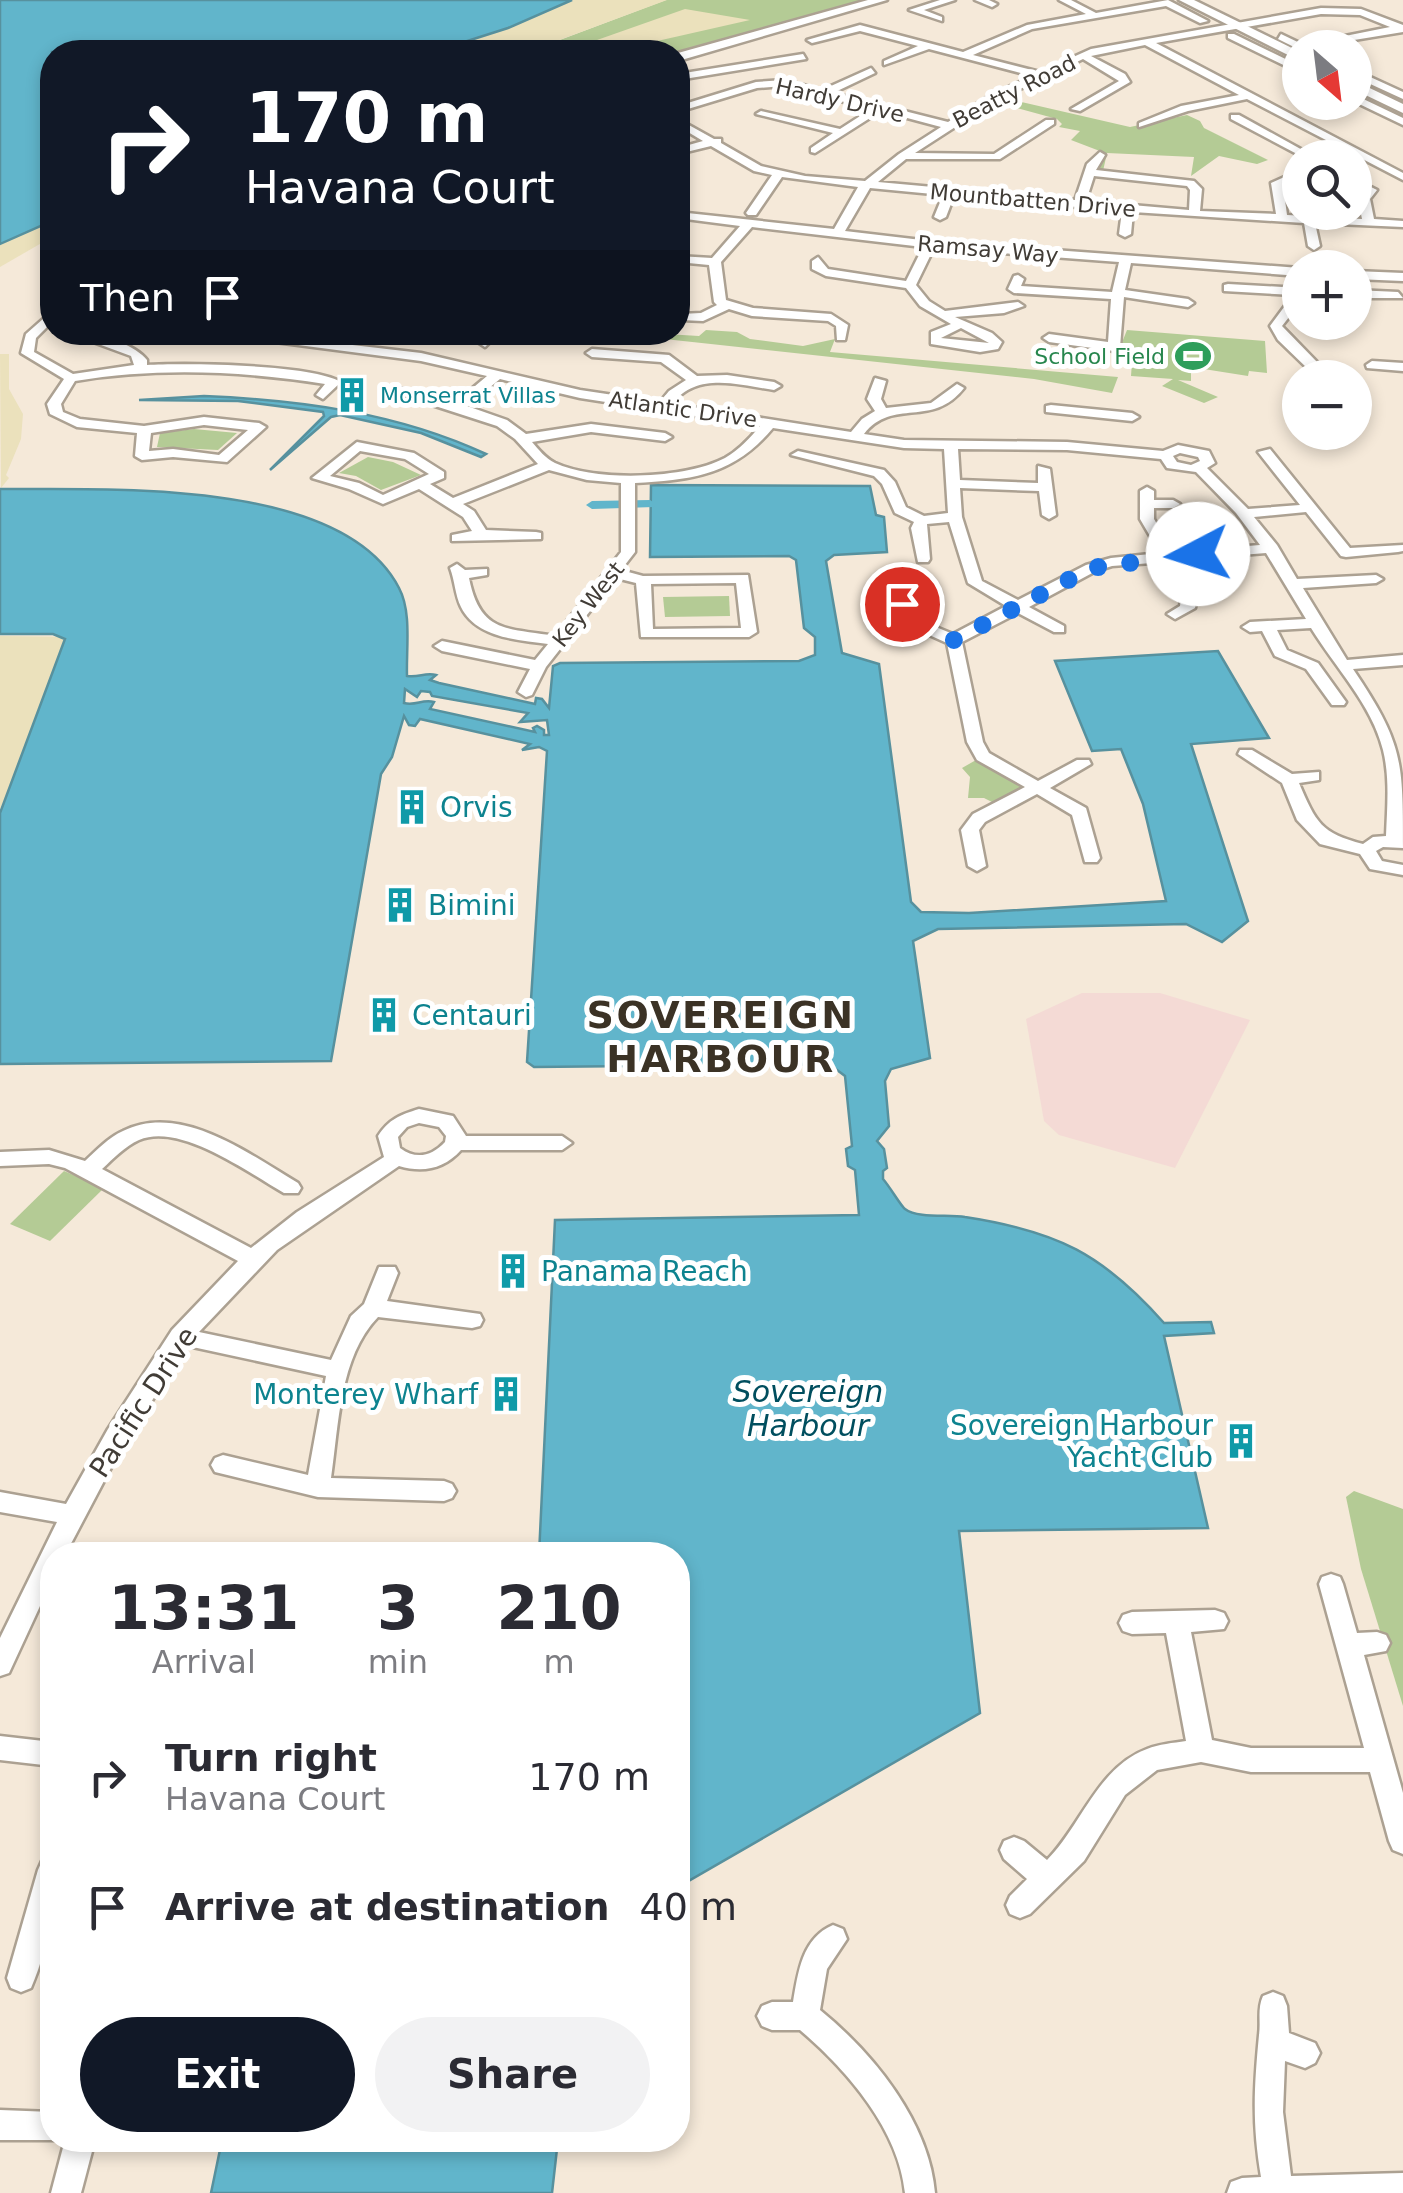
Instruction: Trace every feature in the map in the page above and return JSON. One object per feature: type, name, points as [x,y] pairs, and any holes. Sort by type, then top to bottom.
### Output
[{"type":"street","points":[[690,55],[882,0]]},
{"type":"street","points":[[939,20],[914,10],[950,0]]},
{"type":"street","points":[[980,0],[992,4]]},
{"type":"street","points":[[1064,0],[1094,15]]},
{"type":"street","points":[[1184,0],[1282,59]]},
{"type":"street","points":[[962,56],[1017,31],[1164,2],[1202,21]]},
{"type":"street","name":"Beatty Road","points":[[837,234],[854,197],[903,156],[946,125],[1082,55],[1144,41],[1233,30],[1340,10],[1376,16],[1403,29]]},
{"type":"street","points":[[1059,21],[1078,30]]},
{"type":"street","points":[[812,40],[860,28],[1040,75]]},
{"type":"street","points":[[1372,34],[1403,29]]},
{"type":"street","points":[[1233,30],[1282,44]]},
{"type":"street","points":[[1092,38],[1111,47]]},
{"type":"street","points":[[1144,41],[1333,140]]},
{"type":"street","points":[[887,64],[924,46]]},
{"type":"street","points":[[746,52],[757,65]]},
{"type":"street","points":[[1076,109],[1124,82],[1121,76],[1082,55]]},
{"type":"street","points":[[690,75],[803,57]]},
{"type":"street","points":[[824,93],[871,71]]},
{"type":"street","points":[[1372,81],[1403,96]]},
{"type":"street","points":[[690,82],[702,86]]},
{"type":"street","name":"Hardy Drive","points":[[690,105],[766,83],[784,83],[946,125]]},
{"type":"street","points":[[1372,92],[1403,108]]},
{"type":"street","points":[[1142,125],[1185,108],[1249,96]]},
{"type":"street","points":[[1372,106],[1403,122]]},
{"type":"street","points":[[815,150],[879,108]]},
{"type":"street","points":[[762,114],[840,132]]},
{"type":"street","points":[[1236,117],[1282,142]]},
{"type":"street","points":[[903,156],[996,158],[1050,122]]},
{"type":"street","points":[[1268,135],[1308,127]]},
{"type":"street","name":"Mountbatten Drive","points":[[690,128],[750,164],[778,175],[865,186],[1282,219]]},
{"type":"street","points":[[690,148],[717,141]]},
{"type":"street","points":[[1079,204],[1088,172],[1100,155]]},
{"type":"street","points":[[1372,160],[1403,176]]},
{"type":"street","points":[[1088,172],[1190,183],[1196,189],[1194,214]]},
{"type":"street","points":[[778,175],[715,262],[717,298],[725,306],[752,312],[831,318],[842,325],[841,337]]},
{"type":"street","points":[[1282,180],[1278,182],[1282,219]]},
{"type":"street","points":[[940,217],[949,192]]},
{"type":"street","points":[[1125,234],[1128,208]]},
{"type":"street","name":"Ramsay Way","points":[[690,216],[750,218],[837,234],[930,244],[1282,272]]},
{"type":"street","name":"Mountbatten Drive","points":[[1372,223],[1403,224]]},
{"type":"street","points":[[1311,230],[1314,246]]},
{"type":"street","points":[[910,285],[930,244]]},
{"type":"street","points":[[690,260],[715,262]]},
{"type":"street","points":[[818,261],[818,270],[910,285],[919,299],[988,336],[996,342],[994,346]]},
{"type":"street","points":[[1049,338],[1114,348],[1125,261]]},
{"type":"street","points":[[1372,276],[1403,277]]},
{"type":"street","points":[[1228,288],[1282,292]]},
{"type":"street","points":[[944,315],[1014,299],[1118,294],[1188,302]]},
{"type":"street","points":[[1372,295],[1398,296]]},
{"type":"street","points":[[690,316],[703,317],[725,306]]},
{"type":"street","points":[[961,324],[935,335],[936,341],[980,348],[994,346],[1010,355]]},
{"type":"street","points":[[40,327],[30,337],[27,353],[71,378],[140,367],[266,372],[334,382],[323,395]]},
{"type":"street","points":[[1288,340],[1309,360]]},
{"type":"street","points":[[111,345],[135,353],[141,360],[140,367]]},
{"type":"street","points":[[266,372],[294,345]]},
{"type":"street","name":"Atlantic Drive","points":[[294,345],[421,357],[580,394],[854,436],[951,446],[1050,446],[1165,456],[1167,462],[1178,467],[1199,468],[1228,492],[1246,514]]},
{"type":"street","points":[[368,352],[374,345]]},
{"type":"street","points":[[581,369],[594,350],[664,358],[676,362],[694,380]]},
{"type":"street","points":[[1372,365],[1403,367]]},
{"type":"street","points":[[663,407],[674,389],[694,380],[772,390],[784,369]]},
{"type":"street","points":[[458,407],[498,374]]},
{"type":"street","points":[[71,378],[54,404],[57,414],[77,423],[144,430],[204,421],[259,427],[222,459],[172,454],[142,456],[144,430]]},
{"type":"street","points":[[880,381],[874,398],[880,410]]},
{"type":"street","points":[[854,436],[863,422],[880,410],[939,407],[950,401],[957,388]]},
{"type":"street","points":[[399,392],[496,420],[549,465]]},
{"type":"street","points":[[1050,446],[1046,437],[1053,402],[1132,417]]},
{"type":"street","points":[[920,408],[930,427],[985,438]]},
{"type":"street","points":[[454,502],[549,465],[628,478],[671,476],[723,464],[744,451],[770,422]]},
{"type":"street","points":[[523,439],[575,429],[617,436],[665,436]]},
{"type":"street","points":[[357,446],[409,456],[439,475],[420,483],[382,500],[354,486],[318,478],[357,446]]},
{"type":"street","points":[[951,446],[956,517],[975,583],[1059,628]]},
{"type":"street","points":[[1265,452],[1346,553],[1398,548]]},
{"type":"street","points":[[798,455],[814,464],[878,474],[888,482],[900,510],[922,520],[956,517]]},
{"type":"street","points":[[1043,469],[1049,514]]},
{"type":"street","name":"Key West","points":[[526,692],[539,666],[628,552],[628,478]]},
{"type":"street","points":[[420,483],[469,514],[481,534]]},
{"type":"street","points":[[952,484],[1045,488]]},
{"type":"street","points":[[1172,504],[1146,497],[1147,519],[1192,599],[1175,614]]},
{"type":"street","points":[[1246,514],[1308,508]]},
{"type":"street","points":[[1246,514],[1296,584],[1316,623],[1376,714],[1391,750],[1399,842],[1373,842],[1366,850]]},
{"type":"street","points":[[922,520],[918,528],[923,559]]},
{"type":"street","points":[[457,538],[481,534],[536,536]]},
{"type":"street","points":[[954,640],[1091,568],[1167,556],[1272,548]]},
{"type":"street","points":[[482,572],[459,571],[468,608],[476,619],[492,628],[558,641]]},
{"type":"street","points":[[614,573],[643,580],[744,578],[749,632],[646,634],[643,580]]},
{"type":"street","points":[[1296,584],[1356,580],[1371,586]]},
{"type":"street","points":[[929,610],[905,609],[926,628],[954,640]]},
{"type":"street","points":[[1316,623],[1258,627],[1282,653],[1312,666],[1338,702]]},
{"type":"street","points":[[954,640],[975,742],[983,756],[1080,812],[1090,858]]},
{"type":"street","name":"Key West","points":[[442,646],[539,666]]},
{"type":"street","points":[[1342,664],[1403,660]]},
{"type":"street","points":[[1308,687],[1328,686]]},
{"type":"street","points":[[1246,754],[1290,780],[1306,820],[1326,840],[1366,850],[1376,865],[1403,870]]},
{"type":"street","points":[[977,866],[970,830],[979,818],[1084,764]]},
{"type":"street","points":[[1290,780],[1313,776]]},
{"type":"street","points":[[428,1116],[446,1121],[456,1135],[455,1143],[436,1160],[415,1163],[396,1158],[390,1151],[388,1136],[410,1118],[428,1116]]},
{"type":"street","points":[[88,1170],[135,1133],[162,1129],[202,1140],[291,1188]]},
{"type":"street","points":[[455,1143],[562,1143]]},
{"type":"street","points":[[0,1159],[49,1157],[88,1170],[253,1258]]},
{"type":"street","name":"Pacific Drive","points":[[59,1542],[180,1336],[253,1258],[396,1158]]},
{"type":"street","points":[[318,1487],[338,1370],[358,1319],[373,1308],[387,1272]]},
{"type":"street","points":[[373,1308],[472,1320]]},
{"type":"street","points":[[180,1336],[338,1370]]},
{"type":"street","points":[[223,1465],[318,1487],[444,1492]]},
{"type":"street","points":[[0,1502],[72,1515]]},
{"type":"street","name":"Pacific Drive","points":[[0,1664],[40,1582]]},
{"type":"street","points":[[1332,1584],[1403,1841]]},
{"type":"street","points":[[1132,1624],[1215,1621]]},
{"type":"street","points":[[1176,1623],[1201,1750]]},
{"type":"street","points":[[1350,1645],[1377,1643]]},
{"type":"street","points":[[0,1748],[40,1753]]},
{"type":"street","points":[[1020,1905],[1074,1852],[1126,1776],[1151,1759],[1201,1750],[1251,1760],[1382,1760]]},
{"type":"street","points":[[1014,1850],[1048,1879]]},
{"type":"street","points":[[21,1978],[40,1912]]},
{"type":"street","points":[[805,2016],[814,1963],[833,1939]]},
{"type":"street","points":[[1273,2006],[1277,2024],[1268,2082],[1269,2135],[1279,2192]]},
{"type":"street","points":[[772,2016],[805,2016],[830,2034],[869,2079],[920,2172],[920,2193]]},
{"type":"street","points":[[1274,2042],[1306,2053]]},
{"type":"street","points":[[0,2125],[40,2127]]},
{"type":"street","points":[[66,2193],[77,2152]]},
{"type":"street","points":[[1242,2193],[1403,2188]]},
{"type":"shaded area","points":[[1082,993],[1160,993],[1250,1020],[1175,1168],[1059,1135],[1044,1121],[1026,1019]]},
{"type":"green space","points":[[666,0],[875,0],[690,52],[690,40],[560,40]]},
{"type":"green space","points":[[1004,98],[1130,127],[1187,115],[1200,121],[1204,128],[1268,160],[1257,164],[1219,156],[1191,176],[1194,157],[1107,153],[1103,171],[1092,168],[1099,166],[1105,153],[1071,140],[1080,131],[1059,127],[1062,124],[1057,119],[995,102]]},
{"type":"green space","points":[[706,330],[737,332],[750,339],[803,346],[835,339],[830,352],[1118,377],[1112,393],[1034,379],[690,342],[690,335],[699,336]]},
{"type":"green space","name":"School Field","points":[[1127,330],[1265,341],[1267,373],[1249,371],[1248,376],[1191,367],[1191,381],[1178,380],[1218,397],[1204,403],[1162,386],[1173,379],[1131,376],[1132,362],[1120,361],[1122,349],[1133,350],[1121,345]]},
{"type":"green space","points":[[194,429],[237,433],[218,450],[157,447],[160,433]]},
{"type":"green space","points":[[368,457],[393,462],[421,475],[381,490],[356,476],[339,473]]},
{"type":"green space","points":[[729,596],[730,616],[665,617],[663,597]]},
{"type":"green space","points":[[976,760],[1019,782],[1025,790],[998,805],[984,798],[968,798],[970,777],[962,768]]},
{"type":"green space","points":[[64,1171],[104,1188],[50,1241],[10,1224]]},
{"type":"green space","points":[[1354,1491],[1403,1509],[1403,1706],[1361,1569],[1346,1497]]},
{"type":"sand","points":[[517,0],[667,0],[559,40],[397,40]]},
{"type":"sand","points":[[685,9],[750,20],[662,40],[597,40]]},
{"type":"sand","points":[[40,179],[40,244],[0,267],[0,199]]},
{"type":"sand","points":[[0,354],[9,354],[9,389],[23,414],[21,439],[6,475],[9,478],[1,488]]},
{"type":"sand","points":[[0,636],[76,637],[0,809]]},
{"type":"water","points":[[0,0],[572,0],[470,40],[40,40],[40,226],[0,244]]},
{"type":"water","points":[[204,396],[348,411],[418,428],[486,454],[481,457],[421,433],[340,415],[331,417],[270,470],[324,416],[323,412],[238,401],[139,400]]},
{"type":"water","name":"Sovereign Harbour","points":[[651,485],[870,486],[876,515],[884,517],[887,552],[834,555],[826,561],[842,653],[879,664],[911,902],[921,912],[969,913],[1166,901],[1143,804],[1121,749],[1092,751],[1055,661],[1218,651],[1269,738],[1191,744],[1248,921],[1222,942],[1186,924],[938,929],[913,941],[930,1058],[891,1069],[885,1081],[889,1126],[877,1141],[884,1149],[887,1168],[883,1179],[911,1212],[965,1217],[1052,1238],[1120,1279],[1164,1323],[1211,1322],[1214,1333],[1164,1336],[1208,1528],[959,1531],[980,1713],[690,1880],[690,1542],[540,1542],[555,1220],[859,1215],[855,1170],[848,1166],[846,1149],[852,1146],[845,1076],[829,1064],[534,1067],[527,1062],[547,751],[539,747],[522,750],[530,744],[420,719],[415,726],[409,725],[404,716],[392,757],[381,774],[331,1061],[0,1064],[0,813],[65,639],[53,634],[0,634],[0,489],[158,491],[218,497],[276,508],[328,526],[370,552],[399,588],[407,620],[407,676],[436,675],[430,680],[535,704],[536,698],[542,699],[549,708],[553,666],[560,663],[799,661],[815,655],[815,637],[804,628],[796,560],[789,556],[650,557]],"holes":[[[405,689],[417,697],[421,691],[528,713],[520,722],[547,720],[549,735],[537,726],[533,728],[535,732],[430,709],[434,702],[404,703]]]},
{"type":"water","points":[[220,2152],[557,2152],[552,2193],[211,2193]]},
{"type":"waterway","points":[[592,505],[650,504]]},
{"type":"place","name":"School Field","points":[[1193,356]]},
{"type":"place","name":"Monserrat Villas","points":[[352,395]]},
{"type":"place","name":"Orvis","points":[[412,807]]},
{"type":"place","name":"Bimini","points":[[400,905]]},
{"type":"place","name":"Centauri","points":[[384,1015]]},
{"type":"place","name":"Panama Reach","points":[[513,1271]]},
{"type":"place","name":"Monterey Wharf","points":[[506,1394]]},
{"type":"place","name":"Sovereign Harbour Yacht Club","points":[[1241,1441]]},
{"type":"district","name":"SOVEREIGN HARBOUR","points":[[721,1037]]},
{"type":"route","points":[[902,604],[921,626],[954,640],[970,628],[1091,568],[1111,562],[1198,554]]}]
